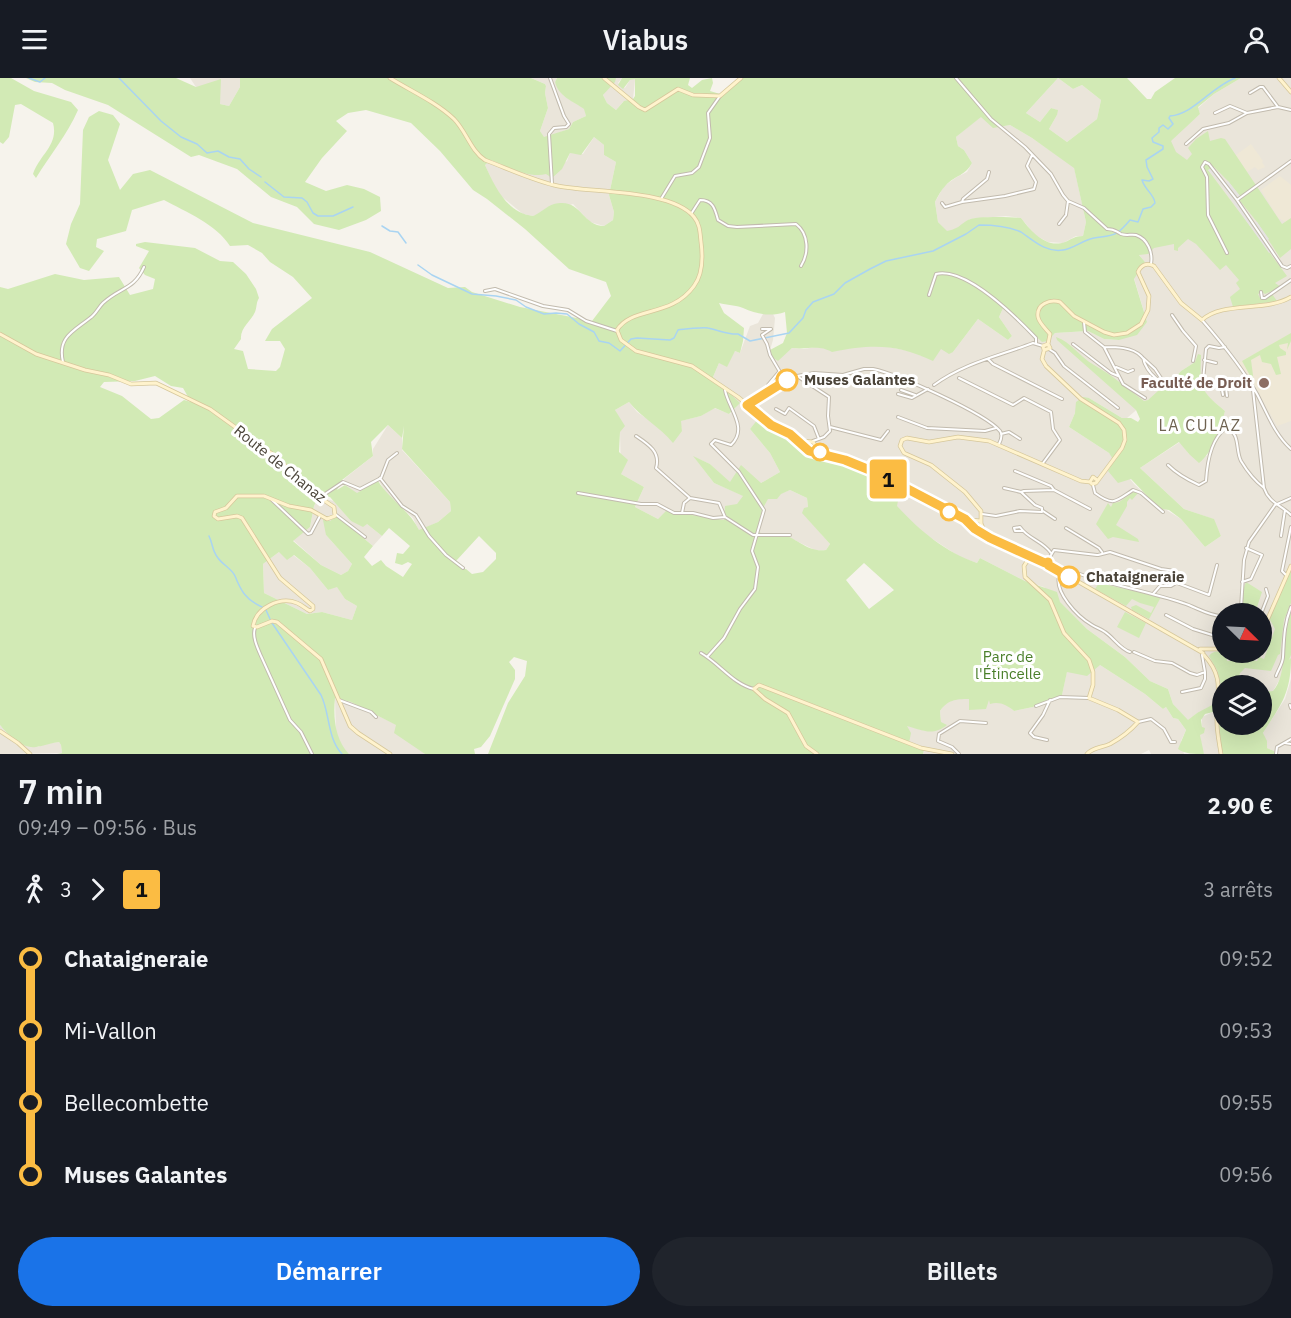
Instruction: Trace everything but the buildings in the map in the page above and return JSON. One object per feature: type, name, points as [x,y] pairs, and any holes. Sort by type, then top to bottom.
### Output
[{"type":"street","points":[[390,78],[446,112],[458,124],[483,159],[551,184],[661,199],[691,214],[699,228],[702,246],[702,264],[696,283],[674,304],[634,316],[622,323],[617,331]]},
{"type":"street","points":[[550,78],[569,124],[566,127],[554,128],[549,134],[551,184]]},
{"type":"street","points":[[604,78],[644,110],[678,89],[693,95],[720,96]]},
{"type":"street","points":[[661,199],[675,176],[692,173],[699,167],[710,138],[708,113],[720,96],[741,78]]},
{"type":"street","points":[[956,78],[999,126],[1025,147],[1051,174],[1068,201],[1084,208],[1107,230],[1137,235],[1145,241],[1151,253],[1151,264],[1181,303],[1202,320],[1225,347],[1254,390],[1275,428],[1291,449]]},
{"type":"street","points":[[1279,78],[1291,92]]},
{"type":"street","points":[[1250,93],[1263,87],[1278,107]]},
{"type":"street","points":[[1215,113],[1230,106],[1246,113]]},
{"type":"street","points":[[1186,144],[1203,129],[1229,123],[1246,113],[1278,107],[1291,108]]},
{"type":"street","points":[[942,203],[945,207],[1034,189],[1036,182],[1027,166],[1032,155]]},
{"type":"street","points":[[1237,200],[1291,162]]},
{"type":"street","points":[[1227,253],[1208,215],[1207,177],[1202,167],[1204,163],[1209,164],[1237,200],[1281,265],[1285,268],[1291,266]]},
{"type":"street","points":[[962,202],[987,179],[988,172]]},
{"type":"street","points":[[691,214],[697,202],[705,200],[715,208],[718,220],[728,226],[796,224],[803,231],[807,249],[807,256],[801,266]]},
{"type":"street","points":[[1059,224],[1066,215],[1068,201]]},
{"type":"street","points":[[986,535],[982,524],[982,514],[958,486],[931,465],[904,453],[901,443],[907,438],[924,442],[967,437],[999,444],[1081,481],[1096,483],[1122,448],[1125,440],[1124,430],[1119,423],[1081,399],[1046,366],[1042,359],[1048,344],[1049,332],[1038,316],[1041,307],[1046,303],[1060,302],[1071,314],[1104,332],[1114,335],[1127,333],[1139,326],[1146,316],[1149,300],[1138,272],[1142,266],[1151,264]]},
{"type":"street","points":[[63,362],[61,350],[70,333],[93,316],[100,305],[112,295],[136,282],[144,267]]},
{"type":"street","points":[[929,295],[936,274],[943,272],[958,274],[1007,309],[1036,338],[1036,343]]},
{"type":"street","points":[[1261,292],[1262,298],[1268,297],[1291,280]]},
{"type":"street","points":[[485,291],[495,289],[548,308],[568,310],[586,321],[617,331],[626,344],[640,352],[688,364],[726,388],[771,425],[810,442],[827,454]]},
{"type":"street","points":[[1202,320],[1214,313],[1275,304],[1291,297]]},
{"type":"street","points":[[1172,315],[1196,346],[1192,361]]},
{"type":"street","points":[[1084,320],[1084,330],[1104,347],[1123,384],[1145,398]]},
{"type":"street","points":[[1084,330],[1089,323]]},
{"type":"street","points":[[762,329],[771,329],[763,334],[763,338],[780,372],[797,375],[814,373],[843,375],[873,369],[927,389],[977,415],[1001,434]]},
{"type":"street","name":"Route de Chanaz","points":[[0,334],[36,354],[85,370],[117,377],[131,384],[156,383],[213,410],[278,458],[303,486],[331,505],[335,514],[329,520],[311,510],[289,506],[267,496],[237,496],[225,509],[215,512],[214,517],[219,519],[237,516],[242,518],[280,578],[314,608],[308,610],[292,602],[272,603],[262,610],[254,621],[253,626],[257,627]]},
{"type":"street","points":[[934,385],[951,372],[1036,343],[1055,353],[1064,366],[1118,408]]},
{"type":"street","points":[[1073,344],[1118,376]]},
{"type":"street","points":[[1225,347],[1209,346],[1206,349],[1203,380],[1210,388],[1221,385],[1226,388],[1227,396]]},
{"type":"street","points":[[1104,347],[1128,349],[1143,358],[1155,369],[1163,381],[1156,379],[1145,365],[1143,358]]},
{"type":"street","points":[[988,359],[993,364],[1062,399]]},
{"type":"street","points":[[1204,360],[1216,363]]},
{"type":"street","points":[[1116,367],[1128,372],[1133,370]]},
{"type":"street","points":[[768,392],[768,385],[780,372]]},
{"type":"street","points":[[747,405],[797,375]]},
{"type":"street","points":[[797,375],[830,397],[829,433],[810,442],[807,447]]},
{"type":"street","points":[[959,378],[1013,405],[1024,398],[1051,412],[1053,429],[1060,440],[1043,463]]},
{"type":"street","points":[[1221,385],[1223,395]]},
{"type":"street","points":[[707,657],[724,638],[740,609],[755,589],[758,565],[752,552],[755,535],[764,515],[762,505],[739,472],[711,444],[715,440],[731,445],[739,433],[737,421],[724,392],[726,388]]},
{"type":"street","points":[[898,394],[909,398],[927,389]]},
{"type":"street","points":[[901,390],[917,395]]},
{"type":"street","points":[[1254,390],[1264,488],[1275,505],[1291,515]]},
{"type":"street","points":[[776,408],[785,414],[789,408],[808,421],[814,426],[819,439]]},
{"type":"street","points":[[898,417],[927,428],[985,431],[996,428]]},
{"type":"street","points":[[830,427],[881,440],[888,431]]},
{"type":"street","points":[[1168,465],[1195,484],[1204,483],[1207,465],[1219,434],[1225,429],[1230,430],[1236,438],[1241,461],[1264,488]]},
{"type":"street","points":[[1001,434],[1009,432],[1020,439]]},
{"type":"street","points":[[790,434],[809,451],[827,454],[877,473],[965,519],[977,530],[1047,563],[1060,573],[1206,653],[1215,670],[1219,685],[1217,714],[1221,754]]},
{"type":"street","points":[[999,444],[1001,434]]},
{"type":"street","points":[[636,436],[646,442],[657,454],[656,468],[690,498],[719,502],[725,517]]},
{"type":"street","points":[[813,451],[819,439]]},
{"type":"street","points":[[314,494],[325,494],[343,482],[360,489],[380,478],[388,460],[397,453]]},
{"type":"street","points":[[1015,471],[1051,486],[1054,490],[1090,509]]},
{"type":"street","points":[[1097,480],[1093,477],[1091,483],[1095,493],[1112,503],[1117,502],[1131,491],[1138,491],[1163,512]]},
{"type":"street","points":[[380,478],[402,506],[416,514],[429,536],[446,555],[462,568]]},
{"type":"street","points":[[1004,488],[1021,492],[1055,519]]},
{"type":"street","points":[[1021,492],[1024,490],[1054,490]]},
{"type":"street","points":[[578,493],[641,504],[657,504],[674,513],[713,518],[725,517],[755,535],[790,535]]},
{"type":"street","points":[[267,496],[308,534],[311,533],[320,516]]},
{"type":"street","points":[[682,513],[684,503],[690,498]]},
{"type":"street","points":[[1241,603],[1246,548],[1275,505],[1291,498]]},
{"type":"street","points":[[1281,536],[1285,510]]},
{"type":"street","points":[[982,514],[996,516],[1020,511],[1043,511]]},
{"type":"street","points":[[335,514],[365,537]]},
{"type":"street","points":[[973,526],[982,514]]},
{"type":"street","points":[[965,519],[982,524]]},
{"type":"street","points":[[977,530],[982,524]]},
{"type":"street","points":[[1287,575],[1282,571],[1291,527]]},
{"type":"street","points":[[1066,528],[1100,548],[1102,552],[1098,555]]},
{"type":"street","points":[[1023,531],[1043,543],[1051,553]]},
{"type":"street","points":[[1242,582],[1251,579],[1262,555],[1246,548]]},
{"type":"street","points":[[1047,563],[1051,553],[1056,550],[1098,555],[1110,552],[1161,569],[1173,570],[1177,574],[1177,582]]},
{"type":"street","points":[[1030,555],[1024,566],[1025,577],[1050,600],[1064,633],[1091,664],[1093,679],[1089,698]]},
{"type":"street","points":[[1177,582],[1209,595],[1217,565]]},
{"type":"street","points":[[1272,610],[1291,566]]},
{"type":"street","points":[[1068,577],[1074,572],[1097,581],[1185,603],[1212,615]]},
{"type":"street","points":[[1060,573],[1058,579],[1064,600],[1122,648],[1155,661],[1173,663],[1190,673],[1197,675],[1204,672]]},
{"type":"street","points":[[1154,594],[1160,586],[1171,586],[1177,582]]},
{"type":"street","points":[[1265,603],[1268,594],[1266,589]]},
{"type":"street","points":[[1276,676],[1284,658],[1282,650],[1285,624],[1291,607]]},
{"type":"street","points":[[1166,615],[1193,629],[1212,635]]},
{"type":"street","points":[[312,754],[301,732],[290,720],[261,656],[254,631],[257,627],[272,621],[277,622],[317,655],[354,729],[390,754]]},
{"type":"street","points":[[1182,692],[1201,687],[1205,679],[1202,655],[1212,651]]},
{"type":"street","points":[[701,653],[742,686],[754,689],[765,699],[788,713],[806,746],[817,754]]},
{"type":"street","points":[[754,689],[759,685],[769,687],[898,740],[929,751],[952,754]]},
{"type":"street","points":[[1036,706],[1050,700],[1070,696],[1089,698],[1118,710],[1138,722]]},
{"type":"street","points":[[338,700],[371,712],[376,717]]},
{"type":"street","points":[[1047,740],[1034,737],[1030,733],[1050,700]]},
{"type":"street","points":[[1087,754],[1093,749],[1112,743],[1138,722],[1151,719],[1164,729],[1171,742],[1175,742]]},
{"type":"street","points":[[959,754],[952,747],[938,741],[939,734],[960,721],[986,723]]},
{"type":"street","points":[[0,731],[30,754]]},
{"type":"street","points":[[1276,754],[1276,748],[1291,739]]},
{"type":"street","points":[[1282,743],[1291,744]]},
{"type":"shaded area","points":[[190,78],[240,78],[240,87],[229,106],[220,104],[196,87]]},
{"type":"shaded area","points":[[531,78],[557,78],[555,82],[564,96],[585,109],[586,116],[573,122],[569,129],[544,138],[540,131],[548,108],[546,86]]},
{"type":"shaded area","points":[[616,78],[622,78],[618,83],[625,88],[630,80],[635,78],[635,80],[633,99],[623,102],[616,110],[607,103],[603,95]]},
{"type":"shaded area","points":[[1058,78],[1073,89],[1082,85],[1101,100],[1097,119],[1067,142],[1049,129],[1057,115],[1057,110],[1051,108],[1040,122],[1026,113]]},
{"type":"shaded area","points":[[1241,78],[1291,78],[1291,659],[1273,691],[1272,675],[1240,675],[1240,673],[1212,675],[1212,712],[1197,713],[1188,721],[1173,704],[1168,689],[1150,681],[1125,657],[1087,629],[1044,587],[1025,581],[980,558],[977,563],[960,557],[919,530],[896,506],[899,489],[889,483],[808,453],[759,419],[750,429],[770,453],[780,472],[761,483],[730,483],[710,464],[694,457],[714,483],[744,496],[725,520],[666,512],[658,519],[635,507],[644,487],[621,474],[620,432],[615,410],[629,402],[637,412],[662,429],[682,431],[680,421],[701,416],[714,408],[730,414],[739,403],[713,377],[719,363],[735,351],[740,353],[750,326],[758,323],[763,314],[773,314],[775,318],[770,350],[781,357],[792,348],[822,346],[884,346],[914,352],[921,356],[941,348],[953,352],[978,319],[1008,340],[1012,336],[999,317],[1004,306],[1048,341],[1055,333],[1088,331],[1104,339],[1119,340],[1147,322],[1134,278],[1145,262],[1139,255],[1170,140],[1200,114],[1198,108],[1214,94]],"holes":[[[1195,362],[1200,384],[1209,398],[1225,411],[1207,456],[1189,454],[1180,442],[1140,468],[1184,509],[1213,519],[1221,536],[1205,547],[1181,519],[1152,501],[1134,484],[1109,453],[1069,427],[1075,413],[1089,398],[1122,418],[1127,418],[1165,389],[1181,371]]]},
{"type":"shaded area","points":[[981,116],[993,127],[1010,125],[1074,167],[1086,222],[1083,236],[1076,236],[1063,243],[1048,242],[1035,235],[1021,218],[1006,216],[970,219],[960,228],[947,232],[938,222],[935,202],[944,186],[967,172],[972,163],[964,150],[958,146],[956,137]]},
{"type":"shaded area","points":[[594,137],[604,145],[604,155],[616,162],[609,195],[614,212],[613,220],[604,226],[590,222],[573,204],[533,216],[523,214],[501,196],[485,165],[490,160],[527,173],[546,174],[567,161],[570,153],[583,154]]},
{"type":"shaded area","points":[[1251,144],[1265,167],[1258,170],[1255,167],[1247,172],[1236,155]]},
{"type":"shaded area","points":[[1212,168],[1225,183],[1228,181],[1240,196],[1237,198],[1253,222],[1257,222],[1269,239],[1266,241],[1272,251],[1269,253],[1208,170]]},
{"type":"shaded area","points":[[1280,176],[1291,185],[1291,218],[1286,222],[1278,218],[1261,190]]},
{"type":"shaded area","points":[[1291,333],[1291,421],[1277,426],[1254,385],[1238,363]]},
{"type":"shaded area","points":[[388,425],[402,438],[402,450],[450,502],[451,511],[438,522],[419,531],[413,518],[386,493],[379,481],[357,494],[345,485],[344,479],[373,456],[373,449]]},
{"type":"shaded area","points":[[790,490],[807,498],[808,507],[803,513],[830,544],[826,550],[815,550],[782,534],[761,534],[757,531],[762,510],[768,498]]},
{"type":"shaded area","points":[[318,498],[335,501],[351,521],[367,524],[382,536],[373,546],[337,516],[326,535],[352,564],[348,571],[341,575],[321,565],[293,540],[310,527]]},
{"type":"shaded area","points":[[279,552],[293,555],[310,568],[328,590],[337,586],[345,599],[357,606],[352,620],[322,612],[307,614],[264,593],[263,564]]},
{"type":"shaded area","points":[[1100,665],[1145,694],[1163,709],[1166,707],[1173,718],[1178,719],[1186,730],[1181,741],[1184,754],[1151,754],[1149,750],[1141,754],[923,754],[924,750],[909,743],[906,725],[925,731],[941,722],[940,711],[953,699],[969,699],[970,710],[989,699],[1007,705],[1014,711],[1033,707],[1062,695],[1067,671]]},
{"type":"shaded area","points":[[1291,679],[1291,754],[1275,754],[1267,748],[1264,735],[1272,735],[1272,719],[1285,699]]},
{"type":"shaded area","points":[[335,698],[351,702],[397,725],[425,754],[349,754],[343,748],[336,733]]},
{"type":"shaded area","points":[[1212,712],[1212,735],[1219,735],[1220,754],[1204,754],[1200,735],[1202,717]]},
{"type":"shaded area","points":[[0,725],[6,732],[38,747],[59,742],[62,753],[0,754]]},
{"type":"green space","points":[[0,78],[11,78],[34,91],[71,102],[78,110],[36,178],[33,174],[53,138],[53,123],[21,104],[15,105],[9,137],[3,144],[0,142]]},
{"type":"green space","name":"Parc de l'Étincelle","points":[[26,78],[176,78],[196,87],[221,79],[220,104],[229,106],[240,87],[240,78],[531,78],[546,86],[548,108],[540,131],[544,137],[569,129],[573,122],[586,116],[584,109],[560,91],[555,82],[557,78],[616,78],[603,95],[607,103],[616,110],[624,101],[633,99],[635,96],[635,79],[630,80],[623,89],[618,85],[622,78],[690,78],[688,85],[692,88],[702,80],[712,78],[710,91],[720,94],[739,78],[1058,78],[1127,78],[1147,99],[1151,99],[1155,92],[1175,78],[1241,78],[1214,94],[1198,107],[1200,114],[1171,141],[1176,152],[1187,160],[1192,154],[1188,148],[1208,131],[1210,141],[1225,139],[1282,224],[1291,218],[1291,249],[1280,258],[1228,181],[1214,167],[1208,170],[1287,276],[1275,283],[1281,287],[1265,294],[1262,292],[1258,294],[1264,299],[1272,294],[1277,301],[1233,307],[1230,297],[1240,289],[1236,283],[1239,280],[1226,265],[1220,270],[1196,244],[1188,239],[1178,248],[1178,251],[1174,250],[1174,244],[1154,248],[1148,254],[1139,255],[1145,262],[1134,279],[1147,322],[1137,335],[1119,340],[1104,339],[1088,331],[1055,333],[1048,341],[1042,342],[1004,306],[999,317],[1012,336],[1008,340],[978,319],[953,352],[949,354],[941,349],[933,361],[907,351],[872,347],[832,352],[818,348],[792,348],[778,361],[772,357],[770,350],[783,343],[787,333],[785,312],[764,314],[719,303],[724,313],[744,328],[743,341],[740,353],[735,351],[727,367],[719,363],[713,377],[740,403],[729,414],[715,408],[701,416],[681,421],[682,431],[673,443],[629,402],[615,410],[625,426],[620,432],[619,452],[628,460],[621,474],[644,487],[635,507],[658,519],[666,511],[724,520],[725,506],[737,504],[743,496],[714,483],[693,456],[710,464],[730,482],[741,465],[761,483],[780,472],[770,453],[750,429],[758,419],[815,454],[876,476],[900,490],[897,506],[924,532],[943,546],[977,563],[980,558],[1025,581],[1057,592],[1060,602],[1087,629],[1125,657],[1150,681],[1168,689],[1173,704],[1188,720],[1212,705],[1212,712],[1205,714],[1201,720],[1202,727],[1205,728],[1204,733],[1200,735],[1204,754],[1187,753],[1178,749],[1186,730],[1178,719],[1173,718],[1166,707],[1163,709],[1145,694],[1100,665],[1087,676],[1067,672],[1062,695],[1033,707],[1014,711],[1003,704],[990,704],[989,700],[986,709],[969,710],[969,699],[952,701],[940,711],[941,722],[947,725],[933,731],[923,731],[907,726],[911,733],[909,743],[871,730],[924,750],[923,754],[488,754],[508,703],[525,676],[527,661],[514,657],[509,662],[515,670],[515,679],[490,736],[481,747],[474,749],[475,754],[425,754],[394,733],[396,725],[351,702],[335,698],[336,728],[349,754],[57,754],[62,753],[59,742],[36,747],[21,744],[0,725],[0,287],[8,289],[55,274],[84,280],[119,277],[130,295],[153,289],[155,279],[145,275],[139,268],[149,251],[136,244],[145,242],[195,248],[220,261],[233,262],[246,274],[256,289],[259,298],[255,312],[234,349],[243,351],[248,369],[276,371],[280,367],[285,349],[280,341],[265,341],[272,329],[312,298],[293,277],[270,262],[262,253],[248,245],[230,246],[209,225],[164,200],[132,210],[126,231],[97,239],[96,247],[104,251],[89,271],[80,268],[66,244],[71,224],[80,204],[83,130],[89,117],[99,111],[113,115],[120,124],[108,160],[120,190],[133,174],[150,170],[253,223],[370,252],[448,288],[465,287],[472,292],[520,307],[592,321],[611,296],[606,282],[569,269],[525,229],[473,190],[440,151],[411,123],[366,110],[348,113],[336,121],[347,131],[322,158],[305,182],[326,191],[347,185],[364,189],[380,197],[381,211],[366,220],[339,230],[314,224],[297,207],[271,197],[237,169],[199,155],[191,157],[108,105],[52,83],[35,82]],"holes":[[[1058,78],[1073,89],[1082,85],[1101,100],[1097,119],[1067,142],[1049,129],[1058,110],[1051,108],[1040,122],[1026,113]],[[981,117],[993,128],[1010,125],[1074,168],[1086,222],[1083,236],[1058,244],[1052,243],[1040,238],[1021,218],[1010,217],[972,219],[947,231],[938,222],[935,202],[946,185],[966,171],[972,163],[964,150],[958,146],[956,137]],[[594,137],[604,145],[604,155],[616,162],[609,195],[614,212],[613,220],[604,226],[590,221],[570,204],[554,204],[533,216],[516,210],[503,198],[485,165],[491,160],[526,173],[546,174],[552,178],[562,169],[570,153],[581,155]],[[155,376],[171,386],[183,388],[191,402],[184,400],[159,418],[151,419],[122,396],[100,387],[104,382],[135,381]],[[388,425],[402,438],[404,426],[402,449],[450,502],[451,511],[438,522],[419,530],[378,481],[357,493],[345,485],[337,490],[342,480],[373,456],[371,442]],[[313,489],[325,497],[330,497],[351,521],[363,527],[367,524],[382,536],[389,528],[410,546],[403,554],[397,553],[395,563],[412,564],[403,577],[381,560],[372,566],[364,557],[373,546],[337,516],[330,521],[323,520],[326,535],[352,564],[348,571],[341,575],[321,565],[293,541],[310,527],[318,498]],[[790,490],[807,498],[808,507],[804,508],[802,513],[830,544],[826,550],[813,549],[781,534],[765,534],[757,531],[762,510],[768,499],[777,499],[781,494]],[[479,536],[496,553],[496,559],[483,572],[472,574],[456,561]],[[279,552],[287,560],[294,555],[310,568],[328,590],[337,587],[345,599],[357,606],[352,620],[322,612],[307,614],[264,593],[263,564]],[[864,563],[894,590],[869,609],[846,580]]]},
{"type":"green space","points":[[1291,333],[1291,341],[1287,350],[1288,343],[1279,345],[1286,352],[1286,355],[1277,357],[1281,374],[1276,375],[1271,364],[1262,362],[1260,355],[1251,360],[1254,383],[1242,361]]},
{"type":"green space","points":[[1056,337],[1066,342],[1089,362],[1144,401],[1165,389],[1181,371],[1195,362],[1198,354],[1201,355],[1203,387],[1210,398],[1225,411],[1212,446],[1199,463],[1179,442],[1140,468],[1184,509],[1214,519],[1221,536],[1205,547],[1181,519],[1152,501],[1131,479],[1118,483],[1108,471],[1114,461],[1109,453],[1069,427],[1075,413],[1076,402],[1083,397],[1089,398],[1122,418],[1131,418],[1138,422],[1140,419],[1136,410]]},
{"type":"green space","points":[[1135,491],[1138,493],[1127,502],[1116,525],[1138,539],[1139,542],[1113,537],[1108,539],[1096,524],[1108,503],[1111,507],[1113,503],[1119,502]]},
{"type":"green space","points":[[1291,569],[1291,603],[1284,620],[1280,654],[1271,671],[1245,668],[1240,675],[1218,675],[1213,663],[1272,663],[1272,637],[1275,629],[1272,624],[1272,611]]},
{"type":"green space","points":[[1246,582],[1262,592],[1258,603],[1243,603],[1243,590]]},
{"type":"green space","points":[[1099,583],[1161,597],[1149,619],[1132,610],[1131,607],[1136,605],[1151,613],[1154,607],[1132,599],[1126,606],[1095,589]]},
{"type":"green space","points":[[1125,612],[1146,623],[1139,638],[1117,627]]},
{"type":"green space","points":[[1291,612],[1289,660],[1291,658],[1291,670],[1287,690],[1272,719],[1272,691],[1281,675],[1286,632]]},
{"type":"green space","points":[[1220,735],[1264,735],[1267,748],[1275,754],[1222,754]]},
{"type":"waterway","points":[[29,78],[40,82],[45,78]]},
{"type":"waterway","points":[[119,78],[161,121],[181,137],[197,144],[207,153],[218,151],[229,157],[240,159],[261,177]]},
{"type":"waterway","points":[[418,265],[432,275],[472,294],[516,300],[544,314],[567,314],[594,332],[599,341],[609,343],[620,351],[631,339],[670,340],[674,338],[678,330],[684,329],[708,328],[738,334],[750,341],[789,333],[803,318],[813,302],[834,294],[845,283],[886,261],[933,251],[979,225],[1000,226],[1016,230],[1040,245],[1057,250],[1114,234],[1130,220],[1138,222],[1143,209],[1155,203],[1142,180],[1153,179],[1146,160],[1163,149],[1163,146],[1153,142],[1152,138],[1163,125],[1168,129],[1173,124],[1170,116],[1187,110],[1218,87],[1235,78]]},
{"type":"waterway","points":[[265,182],[284,197],[302,198],[318,216],[333,216],[353,207]]},
{"type":"waterway","points":[[382,226],[390,231],[398,232],[406,243]]},
{"type":"waterway","points":[[209,536],[216,555],[234,574],[245,594],[262,607]]},
{"type":"waterway","points":[[266,610],[270,619]]},
{"type":"waterway","points":[[272,623],[321,695],[331,733],[342,754]]},
{"type":"bus line","name":"1","points":[[787,380],[747,405],[765,421],[805,445],[809,451],[817,451],[845,460],[877,473],[965,519],[975,529],[990,538],[1045,563],[1048,562],[1048,565],[1069,577]]},
{"type":"place","name":"Muses Galantes","points":[[787,380]]},
{"type":"place","name":"Faculté de Droit","points":[[1264,383]]},
{"type":"place","name":"Chataigneraie","points":[[1069,577]]},
{"type":"district","name":"LA CULAZ","points":[[1200,425]]}]
